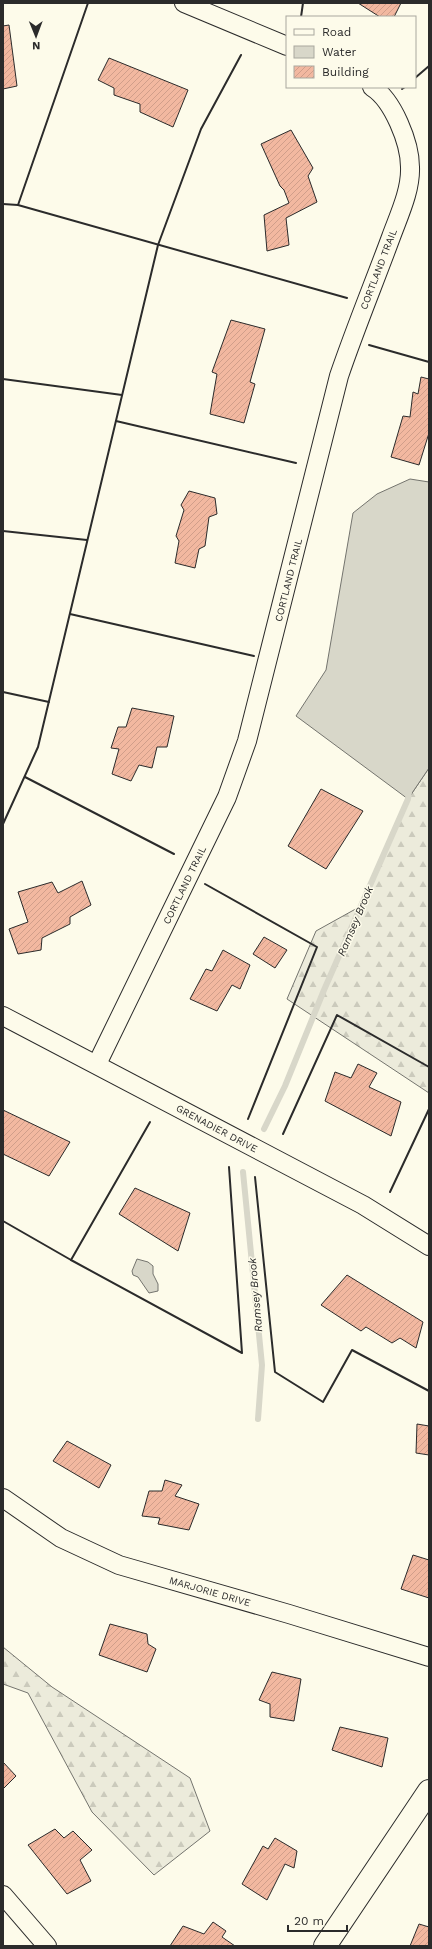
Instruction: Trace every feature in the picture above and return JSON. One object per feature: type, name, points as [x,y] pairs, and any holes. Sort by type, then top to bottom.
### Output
[{"type":"street","points":[[184,3],[286,46]]},
{"type":"street","name":"CORTLAND TRAIL","points":[[97,1064],[227,797],[247,741],[295,556],[339,376],[357,322],[405,198],[410,167],[405,135],[390,108],[373,88]]},
{"type":"street","name":"GRENADIER DRIVE","points":[[3,1016],[363,1205],[429,1246]]},
{"type":"street","name":"MARJORIE DRIVE","points":[[3,1498],[61,1538],[120,1565],[289,1614],[429,1657]]},
{"type":"street","points":[[325,1946],[428,1795]]},
{"type":"street","points":[[3,1895],[47,1946]]},
{"type":"green space","points":[[429,768],[429,1093],[287,999],[316,931],[361,906],[408,799]]},
{"type":"green space","points":[[3,1647],[52,1687],[190,1778],[210,1831],[154,1875],[92,1812],[28,1693],[3,1684]]},
{"type":"water","points":[[410,479],[429,482],[429,768],[408,799],[296,716],[326,670],[353,513],[377,494]]},
{"type":"water","points":[[137,1259],[148,1262],[153,1266],[153,1274],[158,1284],[158,1291],[149,1293],[138,1277],[133,1275],[132,1271]]},
{"type":"building","points":[[358,3],[401,3],[394,16],[378,16]]},
{"type":"building","points":[[9,25],[17,86],[3,89],[3,26]]},
{"type":"building","points":[[109,58],[188,90],[173,127],[140,112],[140,104],[114,95],[114,88],[98,80]]},
{"type":"building","points":[[291,130],[313,168],[308,176],[317,202],[286,218],[289,245],[267,251],[264,215],[289,203],[261,144]]},
{"type":"building","points":[[231,320],[265,329],[250,382],[255,384],[244,423],[210,414],[217,374],[212,372]]},
{"type":"building","points":[[421,377],[429,379],[429,433],[419,465],[391,457],[403,416],[410,417],[413,392],[418,394]]},
{"type":"building","points":[[189,491],[215,498],[217,514],[209,517],[205,546],[199,549],[195,568],[175,563],[179,541],[176,536],[184,510],[181,505]]},
{"type":"building","points":[[132,708],[174,716],[167,747],[157,747],[152,768],[139,765],[131,781],[112,774],[119,749],[111,748],[118,727],[126,727]]},
{"type":"building","points":[[321,789],[363,811],[326,869],[288,846]]},
{"type":"building","points":[[82,881],[91,905],[70,917],[70,924],[42,938],[41,950],[18,954],[9,929],[28,922],[18,892],[52,882],[58,893]]},
{"type":"building","points":[[264,937],[287,950],[275,968],[253,954]]},
{"type":"building","points":[[223,950],[250,965],[240,989],[232,985],[217,1011],[190,999],[206,969],[212,971]]},
{"type":"building","points":[[358,1064],[377,1073],[369,1087],[401,1102],[391,1136],[325,1101],[335,1072],[351,1078]]},
{"type":"building","points":[[3,1110],[70,1142],[49,1176],[3,1154]]},
{"type":"building","points":[[135,1188],[190,1213],[178,1251],[119,1214]]},
{"type":"building","points":[[347,1275],[423,1322],[416,1348],[400,1338],[392,1343],[366,1327],[361,1331],[321,1305]]},
{"type":"building","points":[[417,1424],[429,1426],[429,1455],[416,1453]]},
{"type":"building","points":[[67,1441],[111,1465],[99,1488],[53,1461]]},
{"type":"building","points":[[165,1480],[182,1485],[175,1496],[199,1504],[189,1530],[158,1524],[160,1518],[142,1516],[149,1491],[162,1491]]},
{"type":"building","points":[[413,1555],[429,1560],[429,1598],[401,1589]]},
{"type":"building","points":[[110,1624],[147,1634],[148,1644],[156,1649],[147,1672],[99,1655]]},
{"type":"building","points":[[272,1672],[301,1679],[294,1721],[270,1717],[270,1704],[259,1700]]},
{"type":"building","points":[[340,1727],[388,1738],[382,1767],[332,1750]]},
{"type":"building","points":[[3,1762],[16,1776],[3,1789]]},
{"type":"building","points":[[55,1829],[64,1838],[73,1831],[92,1850],[80,1860],[91,1881],[67,1894],[28,1845]]},
{"type":"building","points":[[275,1838],[297,1851],[294,1868],[285,1864],[267,1900],[242,1884],[263,1846],[268,1849]]},
{"type":"building","points":[[213,1922],[226,1931],[222,1937],[235,1946],[170,1946],[183,1926],[204,1934]]},
{"type":"building","points":[[419,1924],[429,1927],[429,1946],[410,1946]]},
{"type":"waterway","name":"Ramsey Brook","points":[[264,1129],[285,1086],[324,990],[408,799],[409,792]]},
{"type":"waterway","name":"Ramsey Brook","points":[[243,1172],[262,1365],[258,1419]]},
{"type":"wall","points":[[18,205],[88,3]]},
{"type":"wall","points":[[301,16],[303,3]]},
{"type":"wall","points":[[3,824],[38,747],[158,245],[201,129],[241,55]]},
{"type":"wall","points":[[416,77],[429,66]]},
{"type":"wall","points":[[3,204],[18,205],[347,298]]},
{"type":"wall","points":[[369,345],[429,362]]},
{"type":"wall","points":[[3,379],[122,395]]},
{"type":"wall","points":[[116,421],[296,463]]},
{"type":"wall","points":[[3,531],[87,540]]},
{"type":"wall","points":[[70,614],[254,656]]},
{"type":"wall","points":[[3,692],[49,702]]},
{"type":"wall","points":[[25,777],[174,854]]},
{"type":"wall","points":[[205,884],[317,947],[248,1119]]},
{"type":"wall","points":[[283,1134],[337,1015],[429,1067]]},
{"type":"wall","points":[[390,1192],[429,1109]]},
{"type":"wall","points":[[150,1122],[71,1260],[242,1353],[229,1167]]},
{"type":"wall","points":[[255,1177],[275,1372],[323,1402],[352,1350],[429,1391]]},
{"type":"wall","points":[[3,1221],[71,1260]]}]
